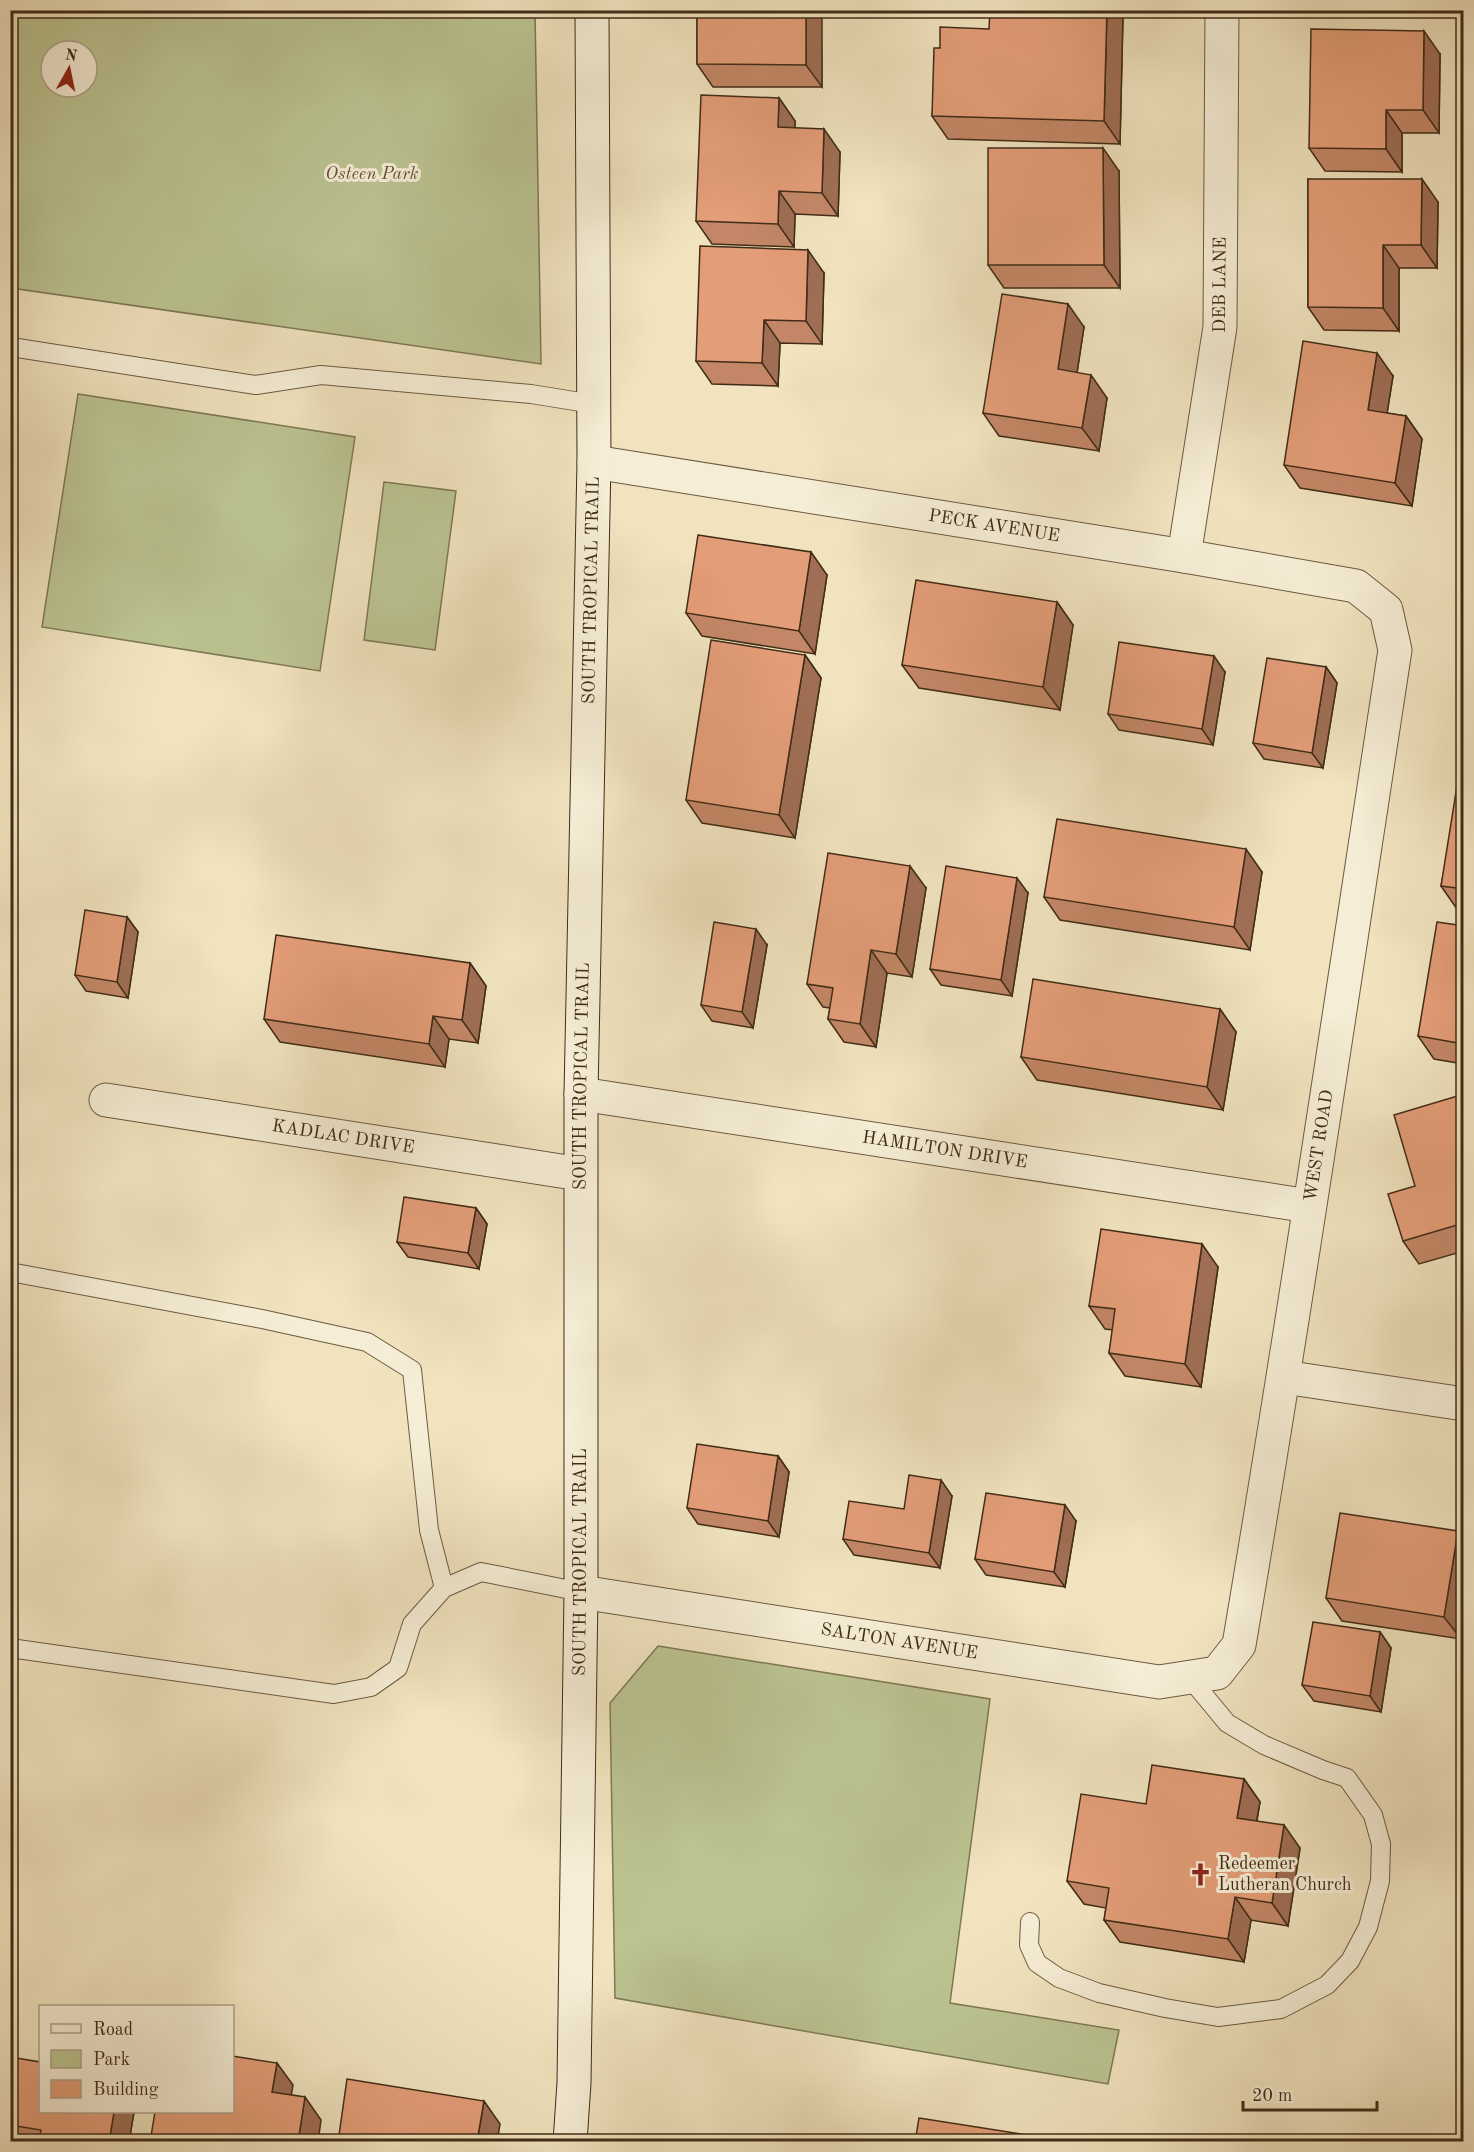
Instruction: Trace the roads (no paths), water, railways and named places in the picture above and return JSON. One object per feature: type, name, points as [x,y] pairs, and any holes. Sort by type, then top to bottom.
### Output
[{"type":"street","name":"SOUTH TROPICAL TRAIL","points":[[570,2142],[574,2083],[581,1592],[580,1094],[594,462],[592,10]]},
{"type":"street","name":"DEB LANE","points":[[1184,556],[1220,327],[1222,10]]},
{"type":"street","name":"PECK AVENUE","points":[[594,462],[1184,556],[1356,586],[1386,610]]},
{"type":"street","name":"WEST ROAD","points":[[1203,1675],[1239,1645],[1284,1377],[1395,650],[1386,610]]},
{"type":"street","name":"HAMILTON DRIVE","points":[[580,1094],[1309,1206]]},
{"type":"street","name":"KADLAC DRIVE","points":[[106,1100],[580,1174]]},
{"type":"street","points":[[1284,1377],[1464,1404]]},
{"type":"street","name":"SALTON AVENUE","points":[[581,1592],[1159,1682],[1203,1675]]},
{"type":"lane","points":[[11,347],[256,385],[321,375],[531,394],[593,404]]},
{"type":"lane","points":[[10,1272],[262,1319],[367,1342],[412,1370],[429,1530],[444,1588]]},
{"type":"lane","points":[[10,1648],[334,1694],[371,1687],[398,1668],[412,1624],[444,1588],[482,1572],[581,1592]]},
{"type":"lane","points":[[1030,1922],[1029,1945],[1037,1963],[1059,1978],[1099,1993],[1218,2017],[1281,2009],[1326,1985],[1350,1961],[1368,1927],[1380,1881],[1381,1844],[1373,1815],[1347,1778],[1264,1745],[1227,1723],[1203,1675]]},
{"type":"place","name":"Redeemer Lutheran Church","points":[[1200,1874]]},
{"type":"park label","name":"Osteen Park","points":[[372,174]]}]
